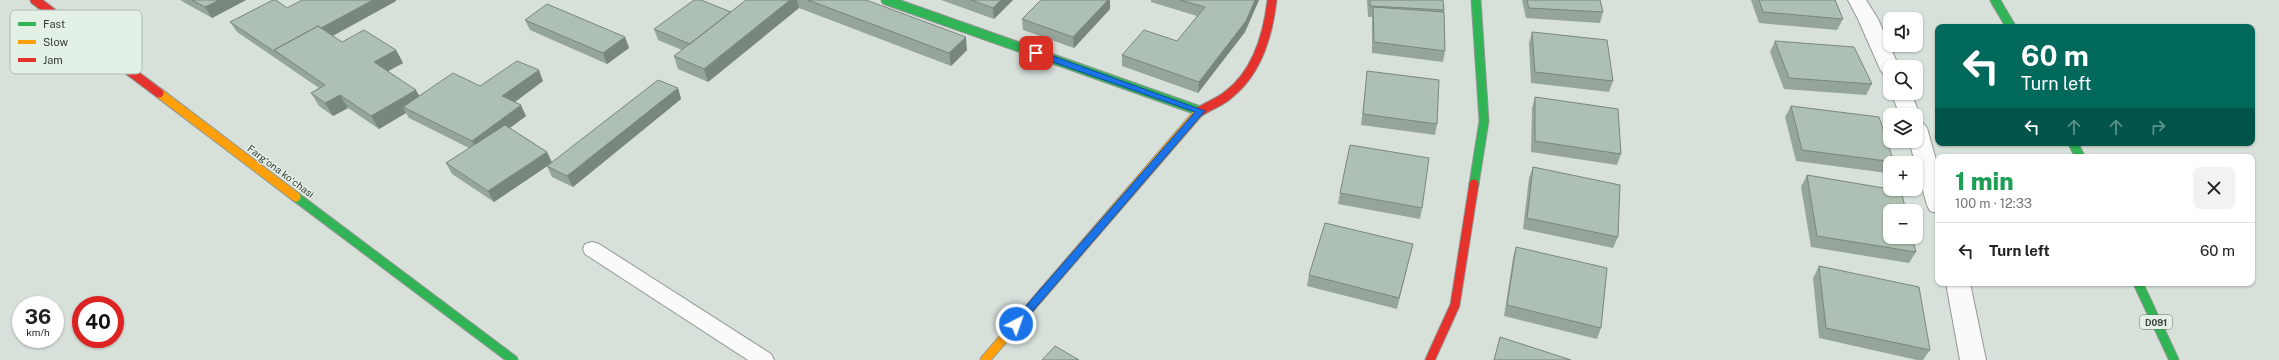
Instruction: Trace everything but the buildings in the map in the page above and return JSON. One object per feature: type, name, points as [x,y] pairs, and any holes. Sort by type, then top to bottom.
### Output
[{"type":"street","name":"Fargʻona koʻchasi","points":[[35,0],[48,10]]},
{"type":"street","points":[[886,0],[1200,111]]},
{"type":"street","points":[[985,360],[1200,111],[1229,95],[1247,74],[1271,19],[1272,0]]},
{"type":"street","points":[[1430,360],[1455,305],[1484,121],[1476,0]]},
{"type":"street","points":[[1856,0],[1868,19],[1886,60]]},
{"type":"street","points":[[1995,0],[2009,24]]},
{"type":"street","name":"Fargʻona koʻchasi","points":[[133,74],[513,360]]},
{"type":"street","points":[[1922,148],[1935,194]]},
{"type":"street","points":[[1959,286],[1973,360]]},
{"type":"street","name":"D091","points":[[2139,286],[2174,360]]},
{"type":"lane","points":[[592,249],[764,360]]},
{"type":"traffic: fast","points":[[886,0],[1200,111]]},
{"type":"traffic: fast","points":[[1474,184],[1484,121],[1476,0]]},
{"type":"traffic: fast","points":[[1995,0],[2009,24]]},
{"type":"traffic: fast","points":[[2074,146],[2078,154]]},
{"type":"traffic: fast","points":[[296,197],[513,360]]},
{"type":"traffic: fast","points":[[2139,286],[2174,360]]},
{"type":"traffic: slow","points":[[159,93],[296,197]]},
{"type":"traffic: slow","points":[[985,360],[1199,112]]},
{"type":"traffic: jam","points":[[35,0],[48,10]]},
{"type":"traffic: jam","points":[[1199,112],[1229,95],[1247,75],[1260,52],[1268,26],[1272,0]]},
{"type":"traffic: jam","points":[[134,74],[159,93]]},
{"type":"traffic: jam","points":[[1430,360],[1455,305],[1474,184]]},
{"type":"route","points":[[1016,324],[1200,111],[1036,53]]}]
